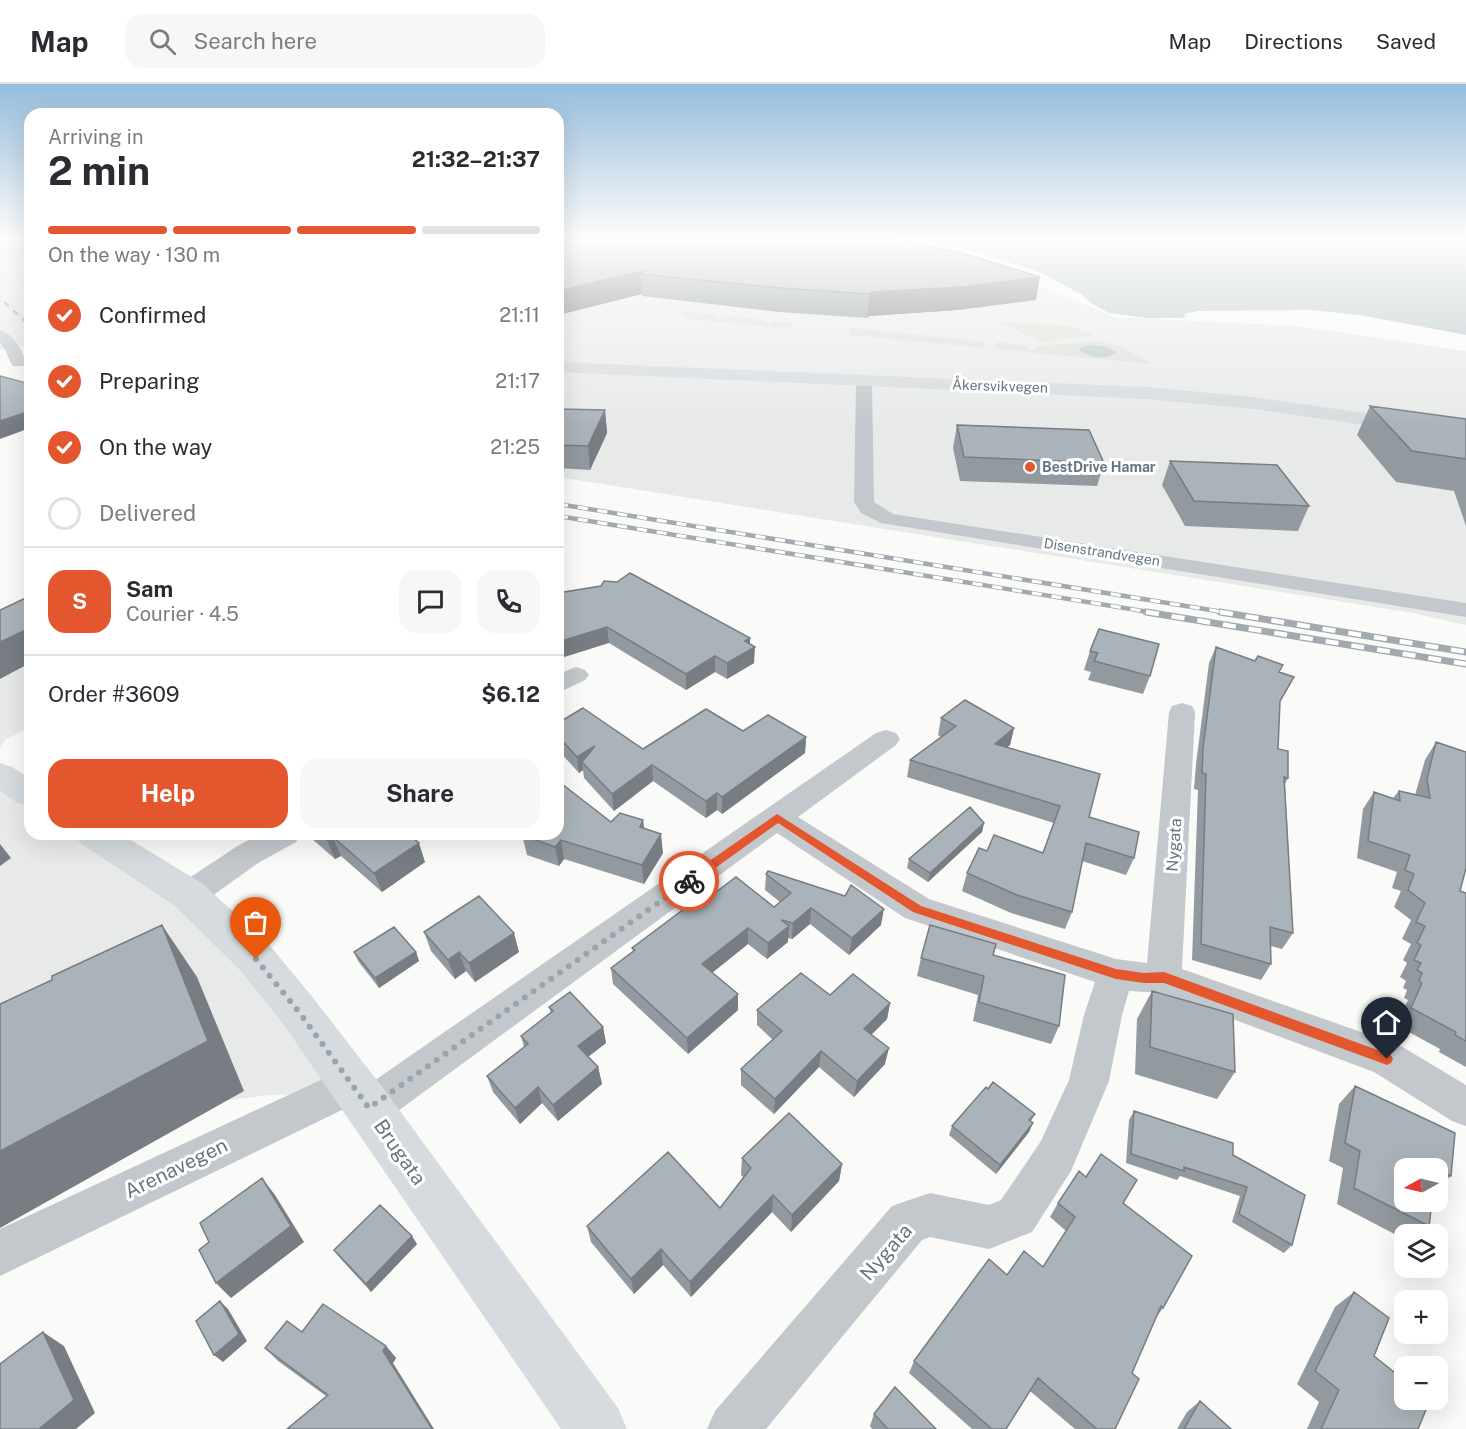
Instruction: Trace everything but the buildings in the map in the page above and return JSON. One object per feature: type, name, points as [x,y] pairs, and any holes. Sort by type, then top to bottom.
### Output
[{"type":"street","points":[[0,334],[16,352],[24,366]]},
{"type":"street","points":[[0,364],[24,366]]},
{"type":"street","name":"Åkersvikvegen","points":[[564,367],[1114,399],[1255,410],[1466,434]]},
{"type":"street","name":"Åkersvikvegen","points":[[564,376],[864,385]]},
{"type":"street","name":"Disenstrandvegen","points":[[864,385],[864,502],[868,509],[888,519],[1466,610]]},
{"type":"street","name":"Nygata","points":[[1164,978],[1182,712]]},
{"type":"street","name":"Arenavegen","points":[[0,1253],[279,1118],[361,1096],[777,818],[886,739]]},
{"type":"street","points":[[0,775],[24,790]]},
{"type":"street","points":[[777,818],[917,909],[1116,974],[1164,978],[1387,1059],[1466,1107]]},
{"type":"street","name":"Brugata","points":[[102,840],[189,895],[256,959],[299,1012],[361,1096],[597,1429]]},
{"type":"street","points":[[189,895],[247,855],[274,840]]},
{"type":"street","name":"Nygata","points":[[733,1429],[908,1222],[930,1215],[989,1227],[1016,1216],[1056,1156],[1089,1081],[1103,1015],[1116,974]]},
{"type":"shaded area","points":[[0,302],[24,302],[24,346],[0,350]]},
{"type":"shaded area","points":[[564,302],[1078,302],[1115,317],[1297,326],[1466,351],[1466,625],[1413,613],[564,478]]},
{"type":"shaded area","points":[[1090,302],[1466,302],[1466,335],[1360,315],[1311,310],[1198,311],[1184,314],[1185,318],[1148,318],[1109,313]]},
{"type":"shaded area","points":[[688,312],[716,315],[713,318],[720,319],[723,316],[767,320],[765,323],[771,324],[774,321],[794,323],[789,329],[689,319],[679,314]]},
{"type":"shaded area","points":[[998,322],[1071,326],[1094,335],[1043,342]]},
{"type":"shaded area","points":[[852,328],[986,342],[983,348],[848,335]]},
{"type":"shaded area","points":[[1094,341],[1126,349],[1152,364],[995,349],[996,342],[1029,346],[1029,350],[1035,350],[1037,346]]},
{"type":"shaded area","points":[[1088,345],[1108,347],[1117,353],[1107,357],[1097,357],[1078,349]]},
{"type":"shaded area","points":[[24,629],[24,730],[5,740],[0,749],[0,643]]},
{"type":"shaded area","points":[[0,768],[24,782],[24,840],[119,840],[165,868],[354,1093],[269,1095],[174,1107],[0,1188]]},
{"type":"railway","points":[[4,302],[24,320]]},
{"type":"railway","points":[[564,505],[1229,613]]},
{"type":"railway","points":[[564,517],[1155,613]]},
{"type":"railway","points":[[1146,612],[1466,664]]},
{"type":"railway","points":[[1220,612],[1466,652]]},
{"type":"way so far","points":[[256,959],[299,1012],[369,1108],[689,881]]},
{"type":"place","name":"BestDrive Hamar","points":[[1030,467]]},
{"type":"route","points":[[689,881],[777,818],[917,909],[1116,974],[1164,978],[1387,1059]]}]
